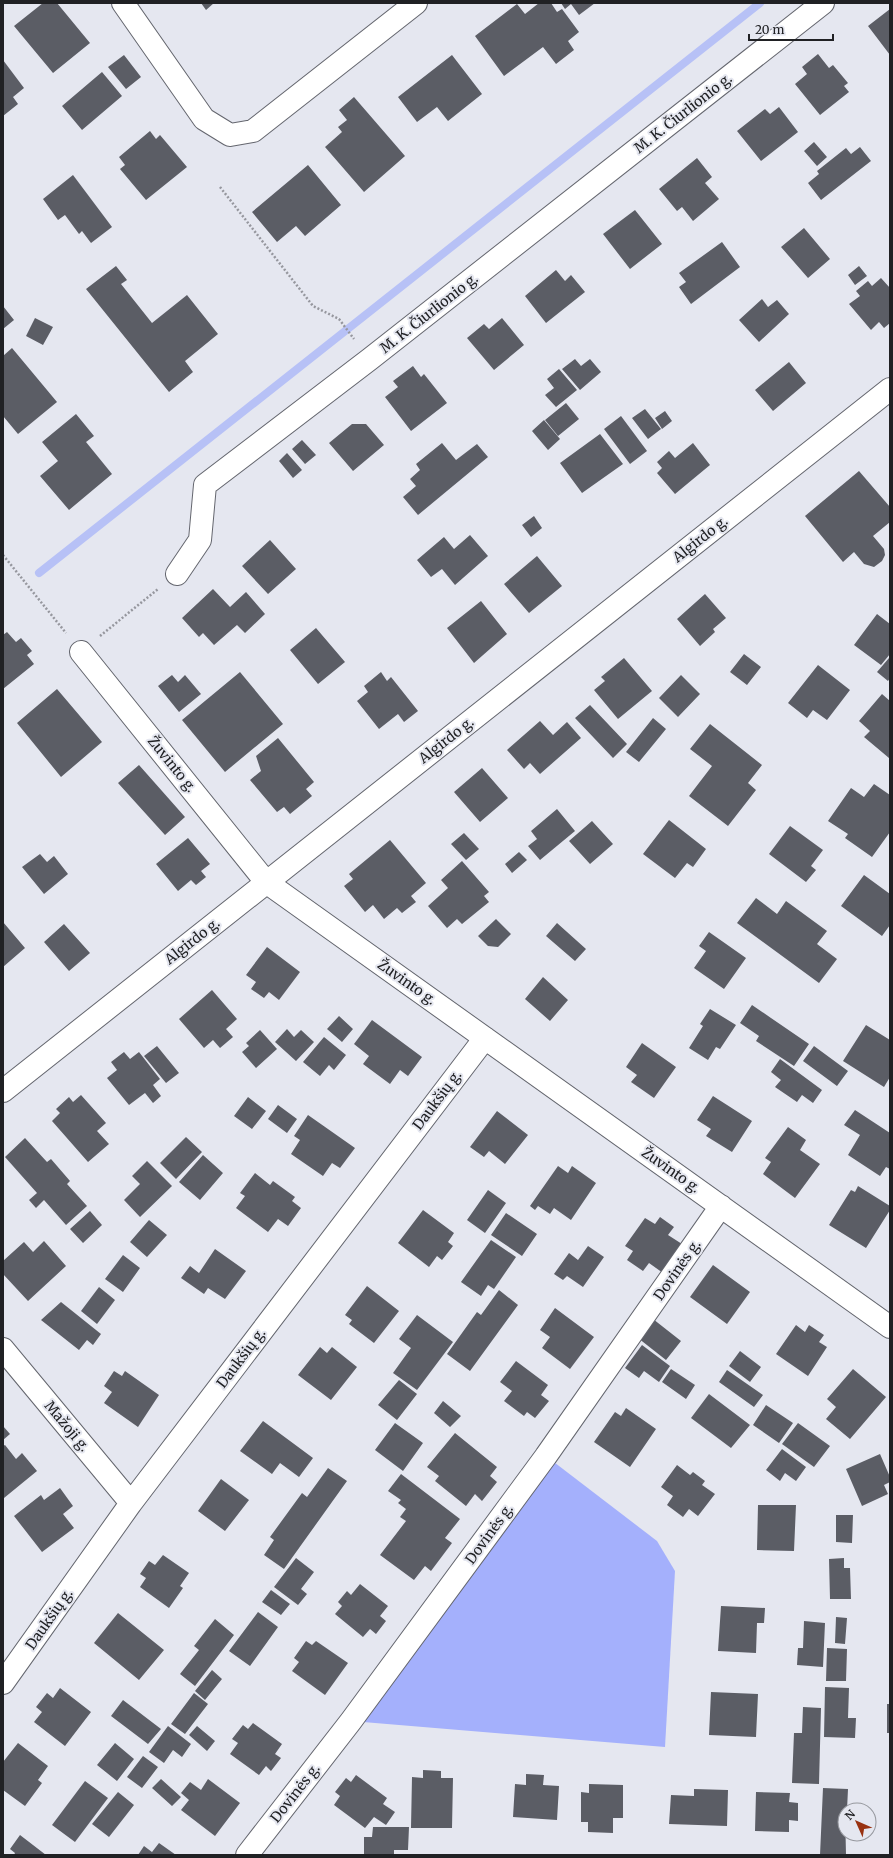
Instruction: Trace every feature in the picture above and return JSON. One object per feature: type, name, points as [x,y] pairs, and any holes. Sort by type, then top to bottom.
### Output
[{"type":"street","points":[[123,3],[204,119],[230,135],[253,131],[416,3]]},
{"type":"street","name":"M. K. Čiurlionio g.","points":[[177,574],[200,540],[205,486],[376,354],[823,3]]},
{"type":"street","name":"Algirdo g.","points":[[3,1091],[890,389]]},
{"type":"street","name":"Žuvinto g.","points":[[81,652],[266,882],[890,1327]]},
{"type":"street","name":"Daukšių g.","points":[[3,1684],[131,1503],[484,1038]]},
{"type":"street","name":"Dovinės g.","points":[[247,1855],[351,1721],[546,1456],[721,1206]]},
{"type":"street","name":"Mažoji g.","points":[[3,1349],[131,1503]]},
{"type":"path","points":[[220,187],[314,306],[338,319],[358,344]]},
{"type":"path","points":[[3,555],[81,652],[177,574]]},
{"type":"shaded area","points":[[546,1456],[657,1541],[675,1571],[665,1747],[351,1721]]},
{"type":"building","points":[[43,3],[57,3],[90,43],[53,73],[14,26]]},
{"type":"building","points":[[201,3],[214,3],[206,10]]},
{"type":"building","points":[[539,3],[551,3],[557,12],[562,9],[579,32],[568,41],[574,50],[556,64],[543,47],[504,76],[475,36],[517,4],[525,14]]},
{"type":"building","points":[[561,3],[595,3],[579,15],[571,4],[565,9]]},
{"type":"building","points":[[890,9],[890,55],[868,26]]},
{"type":"building","points":[[818,54],[829,68],[833,65],[848,83],[844,86],[849,92],[820,115],[795,84],[807,74],[802,67]]},
{"type":"building","points":[[124,55],[141,77],[126,89],[108,67]]},
{"type":"building","points":[[452,55],[482,94],[448,121],[437,107],[417,122],[398,97]]},
{"type":"building","points":[[3,60],[24,88],[13,97],[18,104],[3,116]]},
{"type":"building","points":[[102,72],[122,96],[82,130],[62,106]]},
{"type":"building","points":[[354,97],[405,156],[364,192],[325,147],[342,132],[338,127],[347,120],[339,110]]},
{"type":"building","points":[[779,107],[798,132],[761,161],[737,131],[765,109],[770,114]]},
{"type":"building","points":[[150,131],[156,139],[160,135],[187,167],[146,200],[120,169],[125,165],[119,157]]},
{"type":"building","points":[[814,142],[827,157],[817,166],[804,151]]},
{"type":"building","points":[[860,147],[871,161],[821,200],[808,183],[819,174],[817,171],[846,148],[851,154]]},
{"type":"building","points":[[697,158],[712,177],[705,183],[719,199],[693,221],[682,207],[677,211],[659,189]]},
{"type":"building","points":[[308,165],[341,205],[305,236],[296,226],[277,242],[252,212]]},
{"type":"building","points":[[73,175],[112,227],[91,243],[82,231],[79,234],[65,215],[58,220],[43,199]]},
{"type":"building","points":[[635,210],[662,244],[630,269],[603,234]]},
{"type":"building","points":[[804,228],[830,259],[808,278],[781,247]]},
{"type":"building","points":[[722,242],[740,267],[691,304],[679,287],[686,282],[679,273]]},
{"type":"building","points":[[116,266],[127,280],[121,284],[152,323],[187,295],[218,334],[185,361],[193,372],[169,392],[86,289]]},
{"type":"building","points":[[859,266],[867,276],[855,285],[848,275]]},
{"type":"building","points":[[556,270],[565,281],[571,275],[585,292],[546,323],[525,296]]},
{"type":"building","points":[[881,278],[890,288],[890,323],[884,328],[879,322],[871,330],[849,304],[860,296],[856,291],[868,281],[872,286]]},
{"type":"building","points":[[762,299],[768,307],[777,300],[789,314],[759,342],[739,320]]},
{"type":"building","points":[[3,306],[14,320],[3,329]]},
{"type":"building","points":[[35,318],[53,327],[43,345],[26,336]]},
{"type":"building","points":[[502,318],[524,345],[494,370],[467,338],[484,324],[489,329]]},
{"type":"building","points":[[12,348],[57,402],[18,434],[3,416],[3,356]]},
{"type":"building","points":[[575,359],[581,366],[590,359],[601,372],[580,390],[562,369]]},
{"type":"building","points":[[789,362],[806,383],[773,411],[755,390]]},
{"type":"building","points":[[413,366],[421,377],[424,374],[447,403],[411,431],[385,397],[398,387],[393,381]]},
{"type":"building","points":[[559,369],[577,390],[556,407],[545,395],[554,388],[547,379]]},
{"type":"building","points":[[566,403],[579,419],[558,436],[545,420]]},
{"type":"building","points":[[645,409],[661,429],[648,439],[632,418]]},
{"type":"building","points":[[665,411],[672,421],[662,429],[655,418]]},
{"type":"building","points":[[76,414],[94,436],[86,442],[112,474],[69,510],[40,476],[58,461],[42,442]]},
{"type":"building","points":[[621,416],[647,451],[630,464],[604,429]]},
{"type":"building","points":[[544,420],[560,439],[548,450],[532,431]]},
{"type":"building","points":[[352,424],[366,424],[384,445],[353,471],[329,443]]},
{"type":"building","points":[[600,434],[623,464],[582,493],[560,463]]},
{"type":"building","points":[[302,440],[316,455],[305,464],[292,449]]},
{"type":"building","points":[[442,443],[456,460],[477,444],[488,457],[418,515],[403,497],[416,486],[410,479],[420,470],[416,464]]},
{"type":"building","points":[[693,443],[710,465],[675,494],[657,473],[662,468],[657,462],[669,451],[675,458]]},
{"type":"building","points":[[287,453],[302,470],[293,478],[279,461]]},
{"type":"building","points":[[859,471],[890,507],[890,522],[873,536],[884,549],[885,555],[882,561],[874,567],[864,564],[854,552],[843,562],[805,516]]},
{"type":"building","points":[[534,516],[542,528],[531,537],[522,525]]},
{"type":"building","points":[[470,535],[488,556],[455,585],[442,569],[431,577],[417,560],[444,537],[454,549]]},
{"type":"building","points":[[270,540],[296,569],[268,594],[242,566]]},
{"type":"building","points":[[537,556],[562,586],[529,613],[504,584]]},
{"type":"building","points":[[213,589],[230,607],[246,592],[265,614],[245,633],[237,625],[214,645],[203,633],[199,637],[182,618]]},
{"type":"building","points":[[705,594],[726,618],[713,629],[715,632],[700,646],[677,619]]},
{"type":"building","points":[[481,601],[507,634],[474,663],[447,628]]},
{"type":"building","points":[[877,614],[890,624],[890,654],[881,665],[854,645]]},
{"type":"building","points":[[316,628],[345,662],[318,684],[290,650]]},
{"type":"building","points":[[7,632],[16,642],[21,638],[32,651],[27,655],[34,664],[3,689],[3,635]]},
{"type":"building","points":[[744,654],[761,667],[747,685],[730,672]]},
{"type":"building","points":[[624,658],[652,691],[618,719],[594,690],[605,681],[601,677]]},
{"type":"building","points":[[889,658],[890,678],[888,681],[877,672]]},
{"type":"building","points":[[818,665],[850,690],[827,720],[813,710],[807,718],[788,703]]},
{"type":"building","points":[[240,672],[283,724],[225,772],[182,720]]},
{"type":"building","points":[[381,672],[387,681],[391,677],[418,711],[404,722],[398,714],[379,729],[357,701],[368,692],[364,686]]},
{"type":"building","points":[[172,675],[178,682],[185,675],[201,694],[179,712],[158,686]]},
{"type":"building","points":[[681,675],[700,694],[678,717],[659,698]]},
{"type":"building","points":[[57,689],[102,742],[61,777],[17,723]]},
{"type":"building","points":[[882,694],[890,701],[889,758],[864,737],[870,731],[859,721]]},
{"type":"building","points":[[590,705],[627,744],[613,758],[575,718]]},
{"type":"building","points":[[653,718],[666,729],[639,762],[626,752]]},
{"type":"building","points":[[540,721],[553,735],[567,722],[581,738],[540,774],[530,763],[524,769],[507,750]]},
{"type":"building","points":[[710,724],[762,765],[748,783],[756,790],[728,826],[689,796],[712,766],[690,749]]},
{"type":"building","points":[[278,738],[314,782],[306,789],[312,796],[290,814],[284,807],[277,812],[250,780],[261,771],[256,756]]},
{"type":"building","points":[[139,765],[185,817],[165,835],[118,783]]},
{"type":"building","points":[[482,768],[508,798],[480,822],[454,792]]},
{"type":"building","points":[[874,784],[890,795],[890,832],[872,857],[845,838],[848,834],[828,821],[851,788],[864,797]]},
{"type":"building","points":[[557,809],[575,831],[540,860],[528,846],[537,839],[531,831]]},
{"type":"building","points":[[669,820],[706,849],[693,867],[687,863],[675,878],[643,854]]},
{"type":"building","points":[[592,821],[613,844],[590,864],[569,841]]},
{"type":"building","points":[[790,826],[823,850],[811,866],[816,870],[806,882],[769,854]]},
{"type":"building","points":[[464,833],[479,849],[466,860],[451,844]]},
{"type":"building","points":[[188,838],[210,864],[201,871],[206,877],[196,885],[191,880],[178,891],[156,864]]},
{"type":"building","points":[[390,840],[426,883],[411,896],[416,902],[402,913],[397,908],[384,919],[373,905],[365,912],[344,886],[353,879],[349,874]]},
{"type":"building","points":[[519,852],[527,860],[512,873],[505,864]]},
{"type":"building","points":[[40,854],[47,862],[54,856],[68,874],[44,894],[22,867]]},
{"type":"building","points":[[462,861],[489,892],[484,896],[489,902],[462,924],[457,919],[447,928],[428,906],[448,888],[441,880]]},
{"type":"building","points":[[864,875],[890,894],[890,925],[882,936],[841,906]]},
{"type":"building","points":[[756,898],[777,914],[786,901],[827,931],[817,944],[837,959],[819,983],[737,923]]},
{"type":"building","points":[[496,919],[511,934],[498,947],[488,946],[478,936]]},
{"type":"building","points":[[3,922],[25,948],[3,967]]},
{"type":"building","points":[[557,923],[586,949],[575,961],[546,936]]},
{"type":"building","points":[[64,924],[90,953],[69,971],[44,942]]},
{"type":"building","points":[[709,932],[746,958],[724,989],[694,968],[706,951],[699,946]]},
{"type":"building","points":[[267,947],[300,972],[279,1000],[269,992],[264,998],[251,989],[256,982],[246,975]]},
{"type":"building","points":[[543,977],[568,1000],[550,1021],[525,999]]},
{"type":"building","points":[[212,990],[237,1019],[226,1029],[233,1037],[220,1048],[213,1040],[204,1048],[179,1019]]},
{"type":"building","points":[[752,1005],[809,1044],[794,1066],[756,1041],[759,1036],[740,1023]]},
{"type":"building","points":[[710,1009],[736,1025],[720,1049],[716,1047],[708,1060],[689,1048],[703,1026],[700,1024]]},
{"type":"building","points":[[339,1016],[353,1029],[342,1042],[327,1029]]},
{"type":"building","points":[[372,1020],[422,1057],[408,1076],[400,1070],[390,1084],[363,1064],[369,1056],[354,1044]]},
{"type":"building","points":[[866,1025],[890,1040],[890,1077],[884,1087],[843,1061]]},
{"type":"building","points":[[287,1029],[294,1037],[301,1030],[314,1042],[296,1061],[275,1042]]},
{"type":"building","points":[[260,1030],[277,1049],[256,1068],[242,1052],[249,1046],[246,1043]]},
{"type":"building","points":[[324,1037],[346,1055],[334,1070],[329,1065],[320,1076],[303,1062]]},
{"type":"building","points":[[642,1043],[676,1067],[654,1098],[631,1082],[637,1075],[626,1067]]},
{"type":"building","points":[[157,1046],[179,1073],[166,1083],[144,1056]]},
{"type":"building","points":[[814,1046],[848,1071],[837,1086],[803,1061]]},
{"type":"building","points":[[124,1052],[130,1059],[139,1052],[160,1079],[153,1085],[161,1096],[153,1103],[145,1093],[129,1105],[107,1078],[117,1070],[111,1062]]},
{"type":"building","points":[[780,1059],[822,1090],[813,1103],[802,1095],[797,1102],[775,1087],[781,1080],[771,1072]]},
{"type":"building","points":[[81,1095],[106,1123],[97,1131],[109,1144],[88,1162],[52,1121],[60,1113],[56,1109],[69,1097],[73,1102]]},
{"type":"building","points":[[713,1096],[752,1121],[732,1152],[706,1136],[711,1129],[697,1120]]},
{"type":"building","points":[[248,1097],[266,1111],[252,1129],[234,1116]]},
{"type":"building","points":[[278,1105],[297,1119],[287,1133],[268,1119]]},
{"type":"building","points":[[855,1110],[890,1133],[890,1169],[886,1167],[880,1176],[848,1155],[860,1135],[844,1125]]},
{"type":"building","points":[[497,1111],[528,1135],[505,1164],[489,1151],[484,1157],[470,1147]]},
{"type":"building","points":[[308,1115],[355,1148],[340,1168],[332,1163],[323,1176],[291,1154],[300,1140],[294,1136]]},
{"type":"building","points":[[788,1127],[806,1140],[800,1150],[820,1164],[795,1198],[763,1174],[771,1162],[765,1158]]},
{"type":"building","points":[[186,1137],[202,1152],[176,1179],[160,1163]]},
{"type":"building","points":[[25,1138],[47,1162],[51,1159],[70,1181],[67,1184],[87,1206],[66,1225],[44,1200],[36,1208],[29,1200],[37,1193],[5,1157]]},
{"type":"building","points":[[203,1155],[223,1173],[200,1200],[179,1182]]},
{"type":"building","points":[[147,1161],[172,1186],[140,1217],[124,1200],[140,1184],[132,1176]]},
{"type":"building","points":[[558,1166],[568,1173],[572,1166],[596,1183],[571,1220],[554,1208],[550,1214],[538,1206],[535,1210],[530,1206]]},
{"type":"building","points":[[255,1173],[270,1185],[273,1181],[295,1197],[292,1201],[301,1208],[288,1226],[278,1219],[268,1232],[236,1208],[245,1196],[240,1193]]},
{"type":"building","points":[[858,1186],[890,1206],[890,1210],[866,1248],[829,1225],[851,1190],[855,1192]]},
{"type":"building","points":[[488,1190],[506,1203],[485,1233],[467,1220]]},
{"type":"building","points":[[423,1210],[454,1233],[448,1242],[453,1246],[442,1260],[437,1256],[429,1267],[398,1243]]},
{"type":"building","points":[[90,1211],[102,1225],[83,1243],[70,1229]]},
{"type":"building","points":[[506,1213],[537,1234],[522,1256],[491,1235]]},
{"type":"building","points":[[660,1217],[674,1227],[668,1235],[682,1244],[663,1273],[649,1263],[643,1271],[627,1260],[633,1251],[625,1246],[645,1218],[655,1224]]},
{"type":"building","points":[[149,1220],[167,1235],[147,1257],[130,1242]]},
{"type":"building","points":[[491,1240],[516,1257],[494,1289],[488,1285],[481,1296],[461,1282]]},
{"type":"building","points":[[44,1241],[66,1266],[28,1301],[3,1274],[3,1261],[24,1242],[33,1252]]},
{"type":"building","points":[[588,1246],[604,1257],[583,1287],[567,1276],[563,1280],[554,1274],[569,1253],[578,1260]]},
{"type":"building","points":[[215,1249],[246,1271],[225,1299],[208,1288],[204,1294],[181,1278],[190,1266],[199,1273]]},
{"type":"building","points":[[123,1255],[140,1268],[123,1292],[105,1279]]},
{"type":"building","points":[[713,1265],[750,1292],[727,1324],[690,1297]]},
{"type":"building","points":[[367,1286],[399,1311],[374,1343],[349,1324],[352,1320],[345,1315]]},
{"type":"building","points":[[99,1287],[115,1300],[97,1324],[81,1311]]},
{"type":"building","points":[[499,1290],[518,1305],[470,1371],[447,1354],[477,1312],[481,1315]]},
{"type":"building","points":[[61,1302],[101,1334],[93,1345],[87,1340],[79,1350],[41,1320]]},
{"type":"building","points":[[555,1308],[594,1337],[570,1369],[542,1348],[550,1337],[540,1330]]},
{"type":"building","points":[[417,1315],[453,1342],[417,1390],[393,1373],[411,1348],[399,1339]]},
{"type":"building","points":[[653,1319],[681,1341],[666,1360],[638,1338]]},
{"type":"building","points":[[796,1325],[805,1332],[809,1325],[824,1335],[819,1342],[827,1347],[808,1376],[776,1354]]},
{"type":"building","points":[[642,1345],[670,1366],[659,1382],[644,1371],[639,1378],[625,1368]]},
{"type":"building","points":[[320,1347],[327,1353],[332,1347],[357,1367],[331,1400],[298,1375]]},
{"type":"building","points":[[740,1351],[761,1367],[750,1382],[729,1366]]},
{"type":"building","points":[[516,1361],[548,1385],[541,1395],[549,1401],[535,1418],[527,1412],[524,1416],[504,1401],[512,1391],[500,1382]]},
{"type":"building","points":[[671,1369],[695,1385],[686,1399],[662,1382]]},
{"type":"building","points":[[853,1369],[886,1397],[850,1439],[826,1419],[836,1407],[827,1399]]},
{"type":"building","points":[[727,1370],[763,1395],[754,1407],[719,1382]]},
{"type":"building","points":[[114,1371],[122,1376],[125,1371],[159,1395],[138,1427],[104,1403],[112,1392],[104,1386]]},
{"type":"building","points":[[399,1380],[417,1394],[397,1420],[378,1405]]},
{"type":"building","points":[[709,1394],[750,1425],[731,1448],[691,1418]]},
{"type":"building","points":[[443,1401],[461,1416],[450,1427],[434,1413]]},
{"type":"building","points":[[766,1405],[793,1423],[779,1443],[753,1425]]},
{"type":"building","points":[[626,1408],[656,1429],[630,1467],[594,1442],[615,1412],[621,1416]]},
{"type":"building","points":[[263,1421],[313,1458],[299,1477],[280,1463],[272,1474],[240,1451]]},
{"type":"building","points":[[395,1423],[423,1443],[403,1471],[375,1450]]},
{"type":"building","points":[[798,1423],[830,1446],[814,1467],[782,1444]]},
{"type":"building","points":[[3,1426],[10,1434],[3,1440]]},
{"type":"building","points":[[455,1433],[497,1467],[490,1476],[497,1482],[482,1501],[475,1494],[466,1506],[435,1481],[439,1476],[427,1467]]},
{"type":"building","points":[[5,1445],[16,1459],[22,1453],[37,1471],[4,1498],[3,1446]]},
{"type":"building","points":[[782,1449],[806,1467],[796,1481],[785,1473],[780,1481],[766,1470]]},
{"type":"building","points":[[880,1454],[890,1477],[890,1482],[884,1485],[888,1494],[862,1506],[846,1469]]},
{"type":"building","points":[[677,1465],[690,1475],[693,1472],[705,1481],[702,1485],[715,1494],[698,1516],[689,1509],[683,1517],[667,1505],[673,1496],[661,1487]]},
{"type":"building","points":[[328,1468],[347,1481],[284,1569],[264,1555],[274,1540],[270,1537],[302,1493],[307,1497]]},
{"type":"building","points":[[401,1474],[460,1519],[445,1538],[452,1543],[431,1571],[425,1566],[414,1580],[380,1555],[406,1521],[400,1517],[406,1509],[398,1503],[401,1500],[388,1491]]},
{"type":"building","points":[[221,1479],[249,1500],[225,1531],[198,1511]]},
{"type":"building","points":[[60,1488],[73,1506],[63,1514],[74,1528],[42,1552],[14,1516],[41,1495],[44,1500]]},
{"type":"building","points":[[758,1505],[796,1505],[794,1551],[757,1550]]},
{"type":"building","points":[[836,1515],[853,1515],[852,1543],[836,1542]]},
{"type":"building","points":[[163,1555],[189,1573],[180,1586],[183,1588],[169,1608],[140,1587],[146,1578],[140,1574],[149,1561],[155,1565]]},
{"type":"building","points":[[296,1558],[314,1572],[301,1589],[307,1594],[298,1605],[274,1587]]},
{"type":"building","points":[[844,1558],[844,1568],[850,1568],[851,1599],[830,1599],[829,1559]]},
{"type":"building","points":[[360,1584],[388,1606],[380,1616],[386,1621],[376,1634],[370,1629],[363,1637],[335,1614],[342,1606],[338,1602],[347,1591],[351,1595]]},
{"type":"building","points":[[271,1590],[290,1604],[281,1615],[262,1602]]},
{"type":"building","points":[[721,1606],[765,1608],[764,1623],[757,1623],[756,1653],[718,1651]]},
{"type":"building","points":[[258,1612],[278,1627],[250,1666],[229,1651]]},
{"type":"building","points":[[118,1613],[164,1650],[139,1680],[94,1643]]},
{"type":"building","points":[[836,1617],[847,1618],[845,1644],[835,1643]]},
{"type":"building","points":[[215,1619],[234,1635],[195,1686],[180,1674],[199,1650],[194,1646]]},
{"type":"building","points":[[804,1621],[825,1623],[823,1667],[797,1665],[798,1648],[803,1648]]},
{"type":"building","points":[[306,1641],[312,1645],[316,1641],[348,1663],[325,1695],[292,1671],[299,1662],[294,1658]]},
{"type":"building","points":[[827,1648],[847,1649],[846,1681],[826,1681]]},
{"type":"building","points":[[212,1670],[222,1679],[205,1700],[195,1691]]},
{"type":"building","points":[[825,1687],[849,1688],[848,1718],[856,1718],[855,1738],[824,1737]]},
{"type":"building","points":[[60,1688],[91,1712],[65,1746],[34,1722],[42,1712],[36,1707],[47,1693],[53,1698]]},
{"type":"building","points":[[711,1692],[758,1694],[756,1737],[709,1735]]},
{"type":"building","points":[[194,1693],[208,1704],[185,1734],[171,1724]]},
{"type":"building","points":[[123,1700],[161,1729],[148,1744],[111,1716]]},
{"type":"building","points":[[887,1704],[890,1704],[890,1733],[887,1733]]},
{"type":"building","points":[[803,1707],[821,1708],[819,1784],[792,1783],[794,1733],[802,1733]]},
{"type":"building","points":[[253,1723],[282,1744],[275,1754],[281,1758],[271,1771],[266,1766],[259,1775],[230,1754],[238,1743],[232,1739],[243,1725],[248,1729]]},
{"type":"building","points":[[168,1726],[191,1744],[182,1757],[173,1750],[164,1763],[149,1752]]},
{"type":"building","points":[[197,1726],[215,1741],[207,1751],[189,1735]]},
{"type":"building","points":[[18,1743],[48,1766],[38,1780],[42,1783],[25,1806],[3,1790],[3,1762]]},
{"type":"building","points":[[115,1743],[134,1759],[117,1781],[97,1765]]},
{"type":"building","points":[[143,1756],[158,1767],[142,1788],[127,1777]]},
{"type":"building","points":[[423,1770],[441,1771],[441,1778],[453,1778],[452,1828],[411,1828],[412,1777],[423,1778]]},
{"type":"building","points":[[526,1774],[544,1775],[543,1785],[559,1786],[557,1820],[513,1817],[515,1784],[526,1785]]},
{"type":"building","points":[[356,1775],[387,1798],[383,1804],[395,1812],[386,1825],[374,1817],[365,1828],[334,1805],[340,1796],[335,1792],[346,1778],[351,1782]]},
{"type":"building","points":[[161,1779],[181,1797],[172,1806],[152,1788]]},
{"type":"building","points":[[208,1779],[240,1803],[215,1836],[181,1810],[189,1800],[181,1793],[190,1782],[201,1790]]},
{"type":"building","points":[[85,1781],[108,1798],[75,1842],[52,1825]]},
{"type":"building","points":[[589,1784],[623,1785],[623,1818],[613,1818],[613,1833],[588,1832],[588,1822],[581,1822],[581,1792],[589,1793]]},
{"type":"building","points":[[823,1788],[848,1789],[847,1802],[837,1802],[837,1842],[846,1842],[846,1855],[820,1855]]},
{"type":"building","points":[[694,1789],[728,1790],[727,1826],[669,1824],[671,1795],[694,1796]]},
{"type":"building","points":[[118,1792],[134,1805],[109,1837],[92,1824]]},
{"type":"building","points":[[756,1792],[790,1793],[789,1802],[798,1803],[798,1821],[789,1820],[789,1832],[755,1831]]},
{"type":"building","points":[[373,1827],[409,1827],[408,1850],[394,1850],[394,1855],[364,1855],[364,1837],[372,1837]]},
{"type":"building","points":[[20,1835],[46,1855],[14,1855],[15,1853],[10,1849]]},
{"type":"building","points":[[159,1843],[176,1855],[138,1855],[144,1846],[152,1852]]},
{"type":"waterway","points":[[39,573],[760,3]]}]
